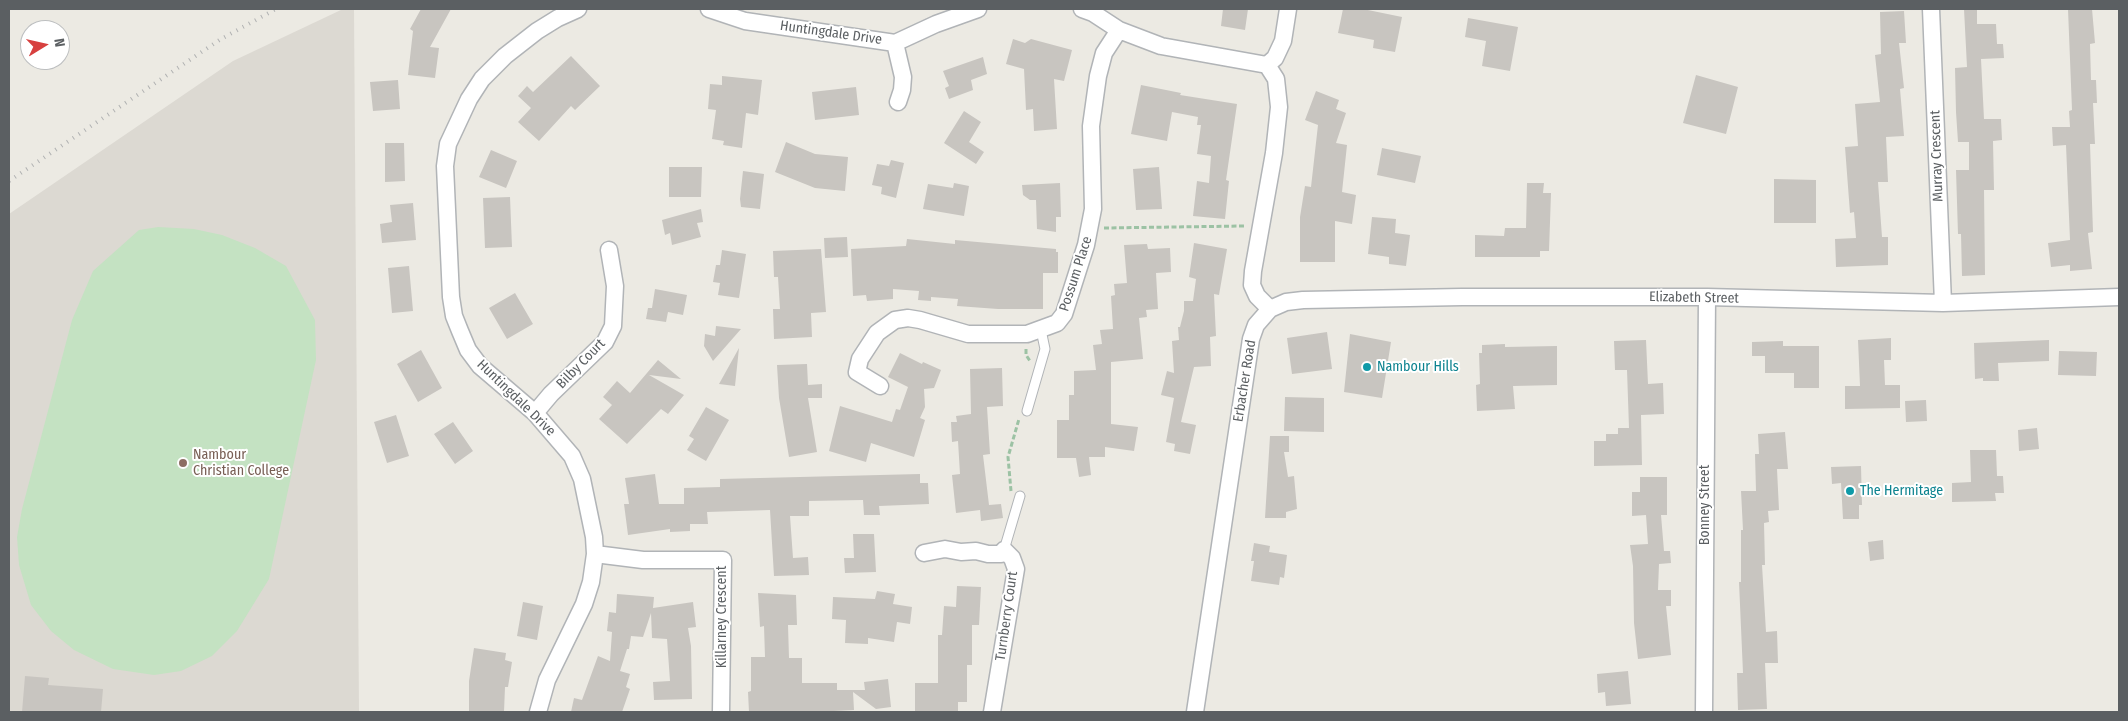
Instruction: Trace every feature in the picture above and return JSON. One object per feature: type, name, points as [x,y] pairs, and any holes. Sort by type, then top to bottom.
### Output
[{"type":"street","name":"Huntingdale Drive","points":[[538,712],[547,680],[584,604],[591,582],[595,554],[593,530],[582,479],[572,456],[535,413],[480,366],[468,350],[454,316],[451,297],[445,166],[448,144],[469,99],[482,79],[505,56],[537,31],[558,18],[578,9]]},
{"type":"street","name":"Huntingdale Drive","points":[[709,9],[746,22],[895,43],[936,24],[978,9]]},
{"type":"street","points":[[1082,9],[1093,12],[1119,30],[1161,46],[1267,66],[1276,79],[1279,107],[1274,153],[1260,226],[1252,285],[1257,296],[1270,310]]},
{"type":"street","points":[[1267,66],[1275,58],[1281,46],[1288,9]]},
{"type":"street","name":"Murray Crescent","points":[[1931,9],[1943,303]]},
{"type":"street","name":"Possum Place","points":[[880,386],[857,372],[860,359],[877,333],[895,320],[908,318],[920,320],[968,334],[1028,334],[1057,323],[1064,314],[1091,228],[1094,195],[1092,126],[1098,76],[1104,53],[1119,30]]},
{"type":"street","points":[[895,43],[903,77],[902,90],[898,102]]},
{"type":"street","name":"Bilby Court","points":[[535,413],[551,394],[605,342],[613,326],[615,286],[609,250]]},
{"type":"street","name":"Elizabeth Street","points":[[1270,310],[1286,302],[1303,300],[1462,297],[1707,297],[1943,303],[2119,297]]},
{"type":"street","name":"Bonney Street","points":[[1704,712],[1707,297]]},
{"type":"street","name":"Erbacher Road","points":[[1196,712],[1250,339],[1256,325],[1270,310]]},
{"type":"street","points":[[924,553],[945,549],[961,552],[976,550],[988,554],[1001,554],[1004,550]]},
{"type":"street","name":"Turnberry Court","points":[[992,712],[1016,569],[1012,558],[1004,550]]},
{"type":"street","name":"Killarney Crescent","points":[[595,554],[643,560],[724,560],[721,712]]},
{"type":"lane","points":[[1027,411],[1045,349],[1041,330]]},
{"type":"lane","name":"Turnberry Court","points":[[1004,550],[1020,496]]},
{"type":"path","points":[[1091,228],[1260,226]]},
{"type":"shaded area","name":"Nambour Christian College","points":[[343,9],[354,9],[359,712],[9,712],[9,214],[233,61]]},
{"type":"green space","points":[[158,227],[194,229],[222,235],[255,248],[286,266],[315,320],[316,360],[269,579],[237,631],[212,656],[181,671],[154,675],[113,669],[74,650],[51,631],[31,605],[19,565],[17,537],[22,509],[72,320],[93,271],[139,230]]},
{"type":"building","points":[[421,9],[451,9],[430,47],[439,48],[435,78],[408,75],[413,31],[410,29]]},
{"type":"building","points":[[1223,9],[1248,9],[1245,30],[1221,26]]},
{"type":"building","points":[[1343,9],[1363,9],[1402,17],[1395,52],[1373,48],[1374,40],[1338,33]]},
{"type":"building","points":[[1964,9],[1977,9],[1977,24],[1996,24],[1997,44],[2003,44],[2004,58],[1981,59],[1984,119],[2001,119],[2002,140],[1993,141],[1994,190],[1984,190],[1985,275],[1962,276],[1961,234],[1958,234],[1956,170],[1969,170],[1969,142],[1958,142],[1955,68],[1967,67]]},
{"type":"building","points":[[2068,9],[2092,9],[2095,43],[2090,44],[2091,80],[2096,80],[2097,103],[2093,103],[2095,144],[2090,144],[2093,232],[2088,233],[2092,269],[2070,271],[2070,265],[2051,267],[2048,243],[2070,240],[2066,145],[2053,146],[2052,127],[2070,127],[2069,111],[2072,110]]},
{"type":"building","points":[[1904,11],[1906,43],[1899,43],[1904,88],[1900,89],[1904,136],[1886,137],[1888,182],[1878,182],[1882,237],[1888,237],[1888,265],[1836,267],[1835,239],[1856,238],[1854,212],[1850,213],[1845,147],[1858,146],[1855,104],[1880,102],[1875,55],[1881,54],[1880,12]]},
{"type":"building","points":[[1468,18],[1518,27],[1510,71],[1482,66],[1486,41],[1465,37]]},
{"type":"building","points":[[1013,39],[1025,43],[1031,39],[1072,50],[1064,81],[1054,79],[1057,129],[1034,131],[1033,109],[1026,110],[1024,69],[1006,64]]},
{"type":"building","points":[[571,56],[600,86],[575,110],[571,106],[539,141],[518,122],[531,108],[518,96],[527,86],[533,92]]},
{"type":"building","points":[[983,57],[987,74],[971,80],[973,90],[949,99],[945,88],[949,86],[943,71]]},
{"type":"building","points":[[1696,75],[1738,87],[1726,134],[1683,123]]},
{"type":"building","points":[[722,76],[762,80],[758,115],[746,113],[742,148],[723,145],[724,141],[712,139],[716,110],[708,109],[710,84],[722,85]]},
{"type":"building","points":[[398,80],[400,109],[373,111],[370,82]]},
{"type":"building","points":[[1141,85],[1181,93],[1180,95],[1237,104],[1226,180],[1229,181],[1225,219],[1193,216],[1197,181],[1209,183],[1211,156],[1197,154],[1201,125],[1197,125],[1198,117],[1172,112],[1167,141],[1131,134]]},
{"type":"building","points":[[856,87],[859,115],[815,120],[812,92]]},
{"type":"building","points":[[1316,91],[1339,100],[1336,109],[1346,113],[1336,143],[1347,145],[1342,192],[1356,195],[1352,224],[1335,221],[1335,262],[1300,262],[1300,217],[1305,186],[1311,187],[1318,125],[1305,120]]},
{"type":"building","points":[[964,111],[981,122],[969,142],[984,152],[976,164],[944,143]]},
{"type":"building","points":[[786,142],[815,154],[848,157],[845,191],[815,188],[775,172]]},
{"type":"building","points":[[385,143],[404,143],[405,181],[385,182]]},
{"type":"building","points":[[1382,148],[1421,156],[1415,183],[1377,175]]},
{"type":"building","points":[[491,150],[517,161],[506,188],[479,177]]},
{"type":"building","points":[[891,160],[904,163],[896,198],[881,194],[882,187],[872,185],[877,164],[889,166]]},
{"type":"building","points":[[669,167],[702,167],[701,197],[669,197]]},
{"type":"building","points":[[1159,167],[1162,209],[1136,210],[1133,169]]},
{"type":"building","points":[[743,171],[764,174],[760,209],[741,207]]},
{"type":"building","points":[[1774,179],[1816,180],[1816,223],[1774,223]]},
{"type":"building","points":[[954,183],[969,186],[964,216],[923,209],[928,184],[953,188]]},
{"type":"building","points":[[1060,183],[1061,217],[1056,217],[1056,232],[1037,229],[1036,200],[1030,200],[1023,195],[1022,185]]},
{"type":"building","points":[[1527,183],[1544,183],[1543,193],[1551,193],[1549,251],[1540,251],[1540,257],[1475,257],[1475,235],[1504,236],[1505,228],[1526,228]]},
{"type":"building","points":[[510,197],[512,247],[485,248],[483,198]]},
{"type":"building","points":[[413,203],[416,240],[382,243],[380,224],[392,222],[390,205]]},
{"type":"building","points":[[701,209],[703,222],[697,223],[701,237],[672,245],[670,233],[665,235],[662,220]]},
{"type":"building","points":[[1372,217],[1396,219],[1395,233],[1410,235],[1406,266],[1389,264],[1389,257],[1368,254]]},
{"type":"building","points":[[847,237],[848,257],[825,258],[824,238]]},
{"type":"building","points":[[907,239],[955,244],[955,240],[1056,249],[1056,252],[1058,252],[1058,273],[1043,273],[1043,309],[998,309],[957,306],[958,299],[931,297],[931,301],[918,300],[919,291],[893,289],[893,299],[867,301],[866,295],[853,296],[851,249],[906,246]]},
{"type":"building","points":[[1194,243],[1227,249],[1219,295],[1214,294],[1216,336],[1210,337],[1211,366],[1194,367],[1181,422],[1196,425],[1190,454],[1174,451],[1175,444],[1166,442],[1174,398],[1161,395],[1167,371],[1174,373],[1172,341],[1179,340],[1178,327],[1180,327],[1184,311],[1184,301],[1193,301],[1196,279],[1189,277]]},
{"type":"building","points":[[1147,244],[1148,249],[1170,248],[1171,272],[1156,273],[1158,309],[1146,310],[1147,317],[1139,318],[1143,359],[1111,362],[1111,424],[1138,427],[1134,451],[1105,447],[1105,457],[1089,457],[1091,475],[1079,477],[1076,458],[1057,458],[1057,420],[1069,420],[1069,395],[1074,395],[1074,371],[1096,370],[1093,345],[1102,344],[1100,330],[1113,329],[1111,296],[1115,295],[1114,284],[1127,283],[1124,245]]},
{"type":"building","points":[[821,249],[826,312],[811,313],[812,337],[774,339],[773,309],[780,309],[778,277],[774,277],[773,251]]},
{"type":"building","points":[[722,250],[746,254],[739,298],[718,295],[720,283],[713,282],[716,265],[720,265]]},
{"type":"building","points":[[409,266],[413,311],[392,313],[388,268]]},
{"type":"building","points":[[655,289],[687,295],[683,315],[668,312],[666,322],[646,319],[648,308],[652,308]]},
{"type":"building","points":[[515,293],[533,324],[507,339],[489,308]]},
{"type":"building","points":[[716,326],[741,329],[713,361],[704,346],[705,334],[715,336]]},
{"type":"building","points":[[1327,332],[1332,369],[1292,374],[1287,338]]},
{"type":"building","name":"Nambour Hills","points":[[1350,334],[1391,342],[1382,398],[1344,392]]},
{"type":"building","points":[[1891,338],[1891,360],[1884,360],[1885,385],[1900,385],[1900,408],[1845,409],[1845,386],[1860,386],[1858,340]]},
{"type":"building","points":[[1646,340],[1648,384],[1663,383],[1664,414],[1641,415],[1642,465],[1594,466],[1594,441],[1606,441],[1606,434],[1618,434],[1618,428],[1629,428],[1627,370],[1615,370],[1614,341]]},
{"type":"building","points":[[2049,340],[2049,361],[1998,363],[1999,381],[1983,381],[1983,378],[1975,379],[1974,343]]},
{"type":"building","points":[[1783,341],[1783,346],[1819,346],[1819,388],[1794,388],[1794,373],[1765,373],[1765,356],[1752,356],[1752,342]]},
{"type":"building","points":[[1505,344],[1505,347],[1557,346],[1557,385],[1513,386],[1515,409],[1477,411],[1476,385],[1480,384],[1479,353],[1482,353],[1482,345]]},
{"type":"building","points":[[739,348],[735,386],[719,384]]},
{"type":"building","points":[[421,350],[442,388],[418,402],[397,364]]},
{"type":"building","points":[[2059,351],[2097,352],[2096,376],[2058,375]]},
{"type":"building","points":[[900,353],[922,364],[923,362],[941,370],[934,388],[924,389],[925,407],[920,418],[925,420],[914,457],[871,443],[866,462],[829,451],[840,406],[892,422],[896,409],[900,410],[908,387],[888,377]]},
{"type":"building","points":[[658,360],[681,379],[649,375],[684,395],[668,414],[661,409],[627,444],[599,419],[612,405],[603,397],[617,381],[630,393]]},
{"type":"building","points":[[807,364],[808,385],[822,384],[822,398],[808,398],[817,452],[789,457],[779,398],[777,365]]},
{"type":"building","points":[[1002,368],[1003,406],[987,407],[990,454],[983,455],[989,505],[1001,504],[1003,518],[981,521],[980,510],[956,513],[952,475],[960,474],[958,441],[952,442],[951,422],[957,422],[956,416],[971,414],[970,369]]},
{"type":"building","points":[[1285,397],[1324,398],[1324,432],[1284,431]]},
{"type":"building","points":[[1926,400],[1927,421],[1906,422],[1905,401]]},
{"type":"building","points":[[706,407],[729,420],[706,461],[687,450],[694,439],[689,436]]},
{"type":"building","points":[[396,415],[409,456],[387,463],[374,422]]},
{"type":"building","points":[[453,422],[473,451],[455,464],[434,434]]},
{"type":"building","points":[[2037,428],[2039,449],[2019,451],[2018,430]]},
{"type":"building","points":[[1785,432],[1788,469],[1777,469],[1779,510],[1768,511],[1769,522],[1764,523],[1765,565],[1762,565],[1766,632],[1777,631],[1778,663],[1765,663],[1767,709],[1738,710],[1737,673],[1743,673],[1739,582],[1741,582],[1741,530],[1743,530],[1741,491],[1756,491],[1755,454],[1759,454],[1758,434]]},
{"type":"building","points":[[1270,436],[1289,436],[1289,452],[1284,452],[1288,477],[1294,476],[1297,509],[1286,512],[1286,518],[1265,518]]},
{"type":"building","points":[[1970,450],[1996,450],[1997,476],[2003,476],[2004,493],[1995,493],[1996,501],[1952,502],[1952,483],[1971,482]]},
{"type":"building","name":"The Hermitage","points":[[1861,466],[1862,505],[1859,505],[1859,519],[1843,519],[1841,483],[1832,484],[1831,467]]},
{"type":"building","points":[[655,474],[659,504],[684,504],[684,488],[720,487],[720,479],[920,474],[920,483],[928,483],[929,504],[879,506],[880,515],[864,515],[863,500],[809,501],[809,516],[790,516],[793,558],[808,557],[809,575],[774,576],[770,510],[707,512],[708,524],[690,524],[690,531],[670,532],[670,529],[628,535],[624,504],[629,504],[625,478]]},
{"type":"building","points":[[1640,477],[1667,477],[1667,515],[1661,515],[1664,551],[1670,551],[1671,563],[1659,564],[1658,590],[1671,590],[1671,606],[1666,606],[1671,655],[1638,659],[1634,623],[1633,566],[1630,545],[1648,544],[1646,515],[1632,516],[1632,492],[1640,492]]},
{"type":"building","points":[[853,534],[874,534],[876,572],[845,573],[844,558],[854,558]]},
{"type":"building","points":[[1883,540],[1884,559],[1870,561],[1868,542]]},
{"type":"building","points":[[1254,543],[1270,546],[1269,552],[1287,555],[1284,578],[1280,577],[1279,585],[1251,581],[1254,561],[1251,561]]},
{"type":"building","points":[[957,586],[981,587],[979,625],[972,625],[972,665],[967,665],[967,702],[958,702],[958,712],[915,712],[915,683],[938,683],[938,635],[942,635],[944,606],[956,607]]},
{"type":"building","points":[[877,591],[895,594],[893,604],[912,607],[910,624],[897,622],[894,642],[868,638],[868,644],[845,643],[846,620],[832,619],[833,597],[875,599]]},
{"type":"building","points":[[758,593],[796,595],[797,625],[788,625],[789,658],[802,658],[802,683],[837,683],[837,690],[865,690],[864,682],[888,679],[891,707],[876,709],[853,692],[854,710],[834,712],[749,712],[748,692],[751,691],[751,657],[765,657],[764,626],[760,627]]},
{"type":"building","points":[[617,594],[654,597],[653,608],[693,602],[696,627],[688,628],[691,646],[692,699],[654,700],[653,682],[670,681],[667,639],[652,638],[651,613],[643,637],[631,636],[629,649],[627,649],[620,671],[630,674],[626,687],[630,689],[622,712],[571,712],[574,698],[582,700],[598,656],[610,661],[612,632],[607,631],[609,612],[616,613]]},
{"type":"building","points":[[523,602],[543,606],[537,640],[517,636]]},
{"type":"building","points":[[474,648],[506,653],[505,660],[512,662],[508,687],[505,687],[504,712],[469,712],[469,681]]},
{"type":"building","points":[[1628,671],[1631,704],[1606,706],[1605,692],[1598,693],[1597,674]]},
{"type":"building","points":[[25,676],[49,678],[48,685],[103,689],[101,712],[22,712]]},
{"type":"railway","points":[[9,181],[221,39],[276,9]]},
{"type":"place","name":"Nambour Hills","points":[[1367,367]]},
{"type":"place","name":"Nambour Christian College","points":[[183,463]]},
{"type":"place","name":"The Hermitage","points":[[1850,491]]}]
